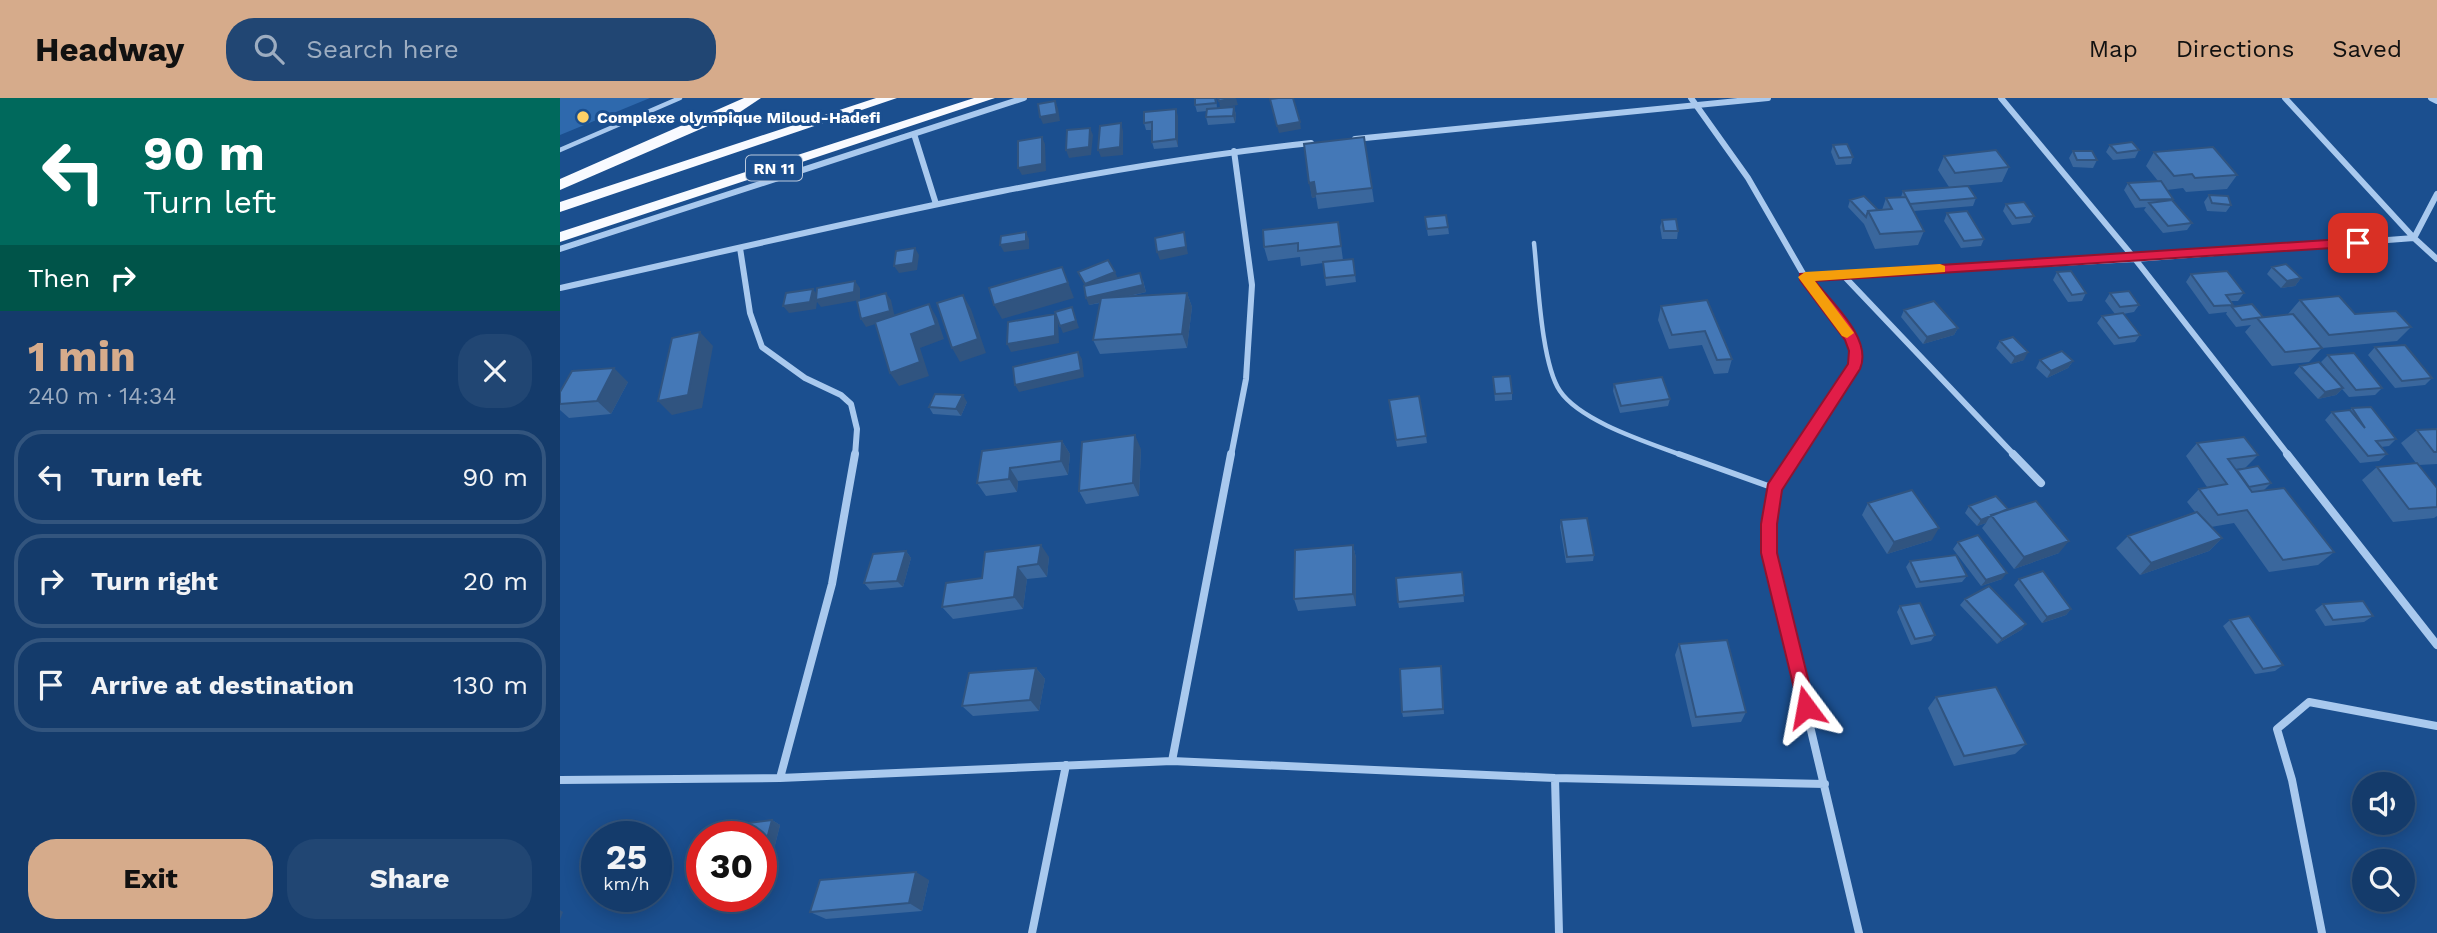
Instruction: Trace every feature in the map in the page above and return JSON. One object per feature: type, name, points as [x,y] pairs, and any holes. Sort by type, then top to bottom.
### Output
[{"type":"highway","points":[[560,186],[735,110],[754,98]]},
{"type":"highway","name":"RN 11","points":[[560,207],[890,98]]},
{"type":"highway","name":"RN 11","points":[[560,237],[988,98]]},
{"type":"street","points":[[560,249],[1024,98]]},
{"type":"street","points":[[1343,140],[1694,101],[1768,98]]},
{"type":"street","points":[[2001,98],[2135,259],[2437,645]]},
{"type":"street","points":[[2285,98],[2414,239],[2437,259]]},
{"type":"street","points":[[2431,98],[2437,101]]},
{"type":"street","points":[[1694,101],[1748,178],[1805,277],[1851,338],[1856,351],[1855,365],[1774,488],[1769,524],[1769,553],[1859,933]]},
{"type":"street","points":[[914,134],[936,204]]},
{"type":"street","points":[[560,288],[1012,188],[1234,151],[1315,143]]},
{"type":"street","points":[[1172,761],[1247,379],[1252,285],[1234,151]]},
{"type":"street","points":[[2414,239],[2437,194]]},
{"type":"street","points":[[1805,277],[2135,259],[2414,239]]},
{"type":"street","points":[[740,248],[755,331],[763,349],[806,379],[838,392],[852,405],[858,424],[846,532],[780,778]]},
{"type":"street","points":[[1842,274],[2041,483]]},
{"type":"street","points":[[2322,933],[2292,780],[2277,729],[2309,702],[2437,726]]},
{"type":"street","points":[[560,780],[780,778],[1172,761],[1555,778],[1825,785]]},
{"type":"street","points":[[1032,933],[1066,765]]},
{"type":"street","points":[[1555,778],[1559,933]]},
{"type":"lane","points":[[560,150],[680,98]]},
{"type":"lane","points":[[1534,243],[1551,363],[1560,391],[1568,402],[1607,424],[1774,488]]},
{"type":"shaded area","name":"Complexe olympique Miloud-Hadefi","points":[[560,98],[650,98],[560,135]]},
{"type":"building","points":[[1195,98],[1215,98],[1216,103],[1195,105]]},
{"type":"building","points":[[1293,98],[1300,122],[1277,126],[1270,99]]},
{"type":"building","points":[[1055,101],[1057,114],[1040,117],[1038,104]]},
{"type":"building","points":[[1234,107],[1233,116],[1206,117],[1207,109]]},
{"type":"building","points":[[1176,109],[1176,139],[1152,142],[1152,122],[1144,123],[1144,112]]},
{"type":"building","points":[[1121,123],[1120,147],[1098,150],[1100,126]]},
{"type":"building","points":[[1090,128],[1089,147],[1066,150],[1067,130]]},
{"type":"building","points":[[1042,137],[1042,164],[1018,168],[1018,141]]},
{"type":"building","points":[[1364,137],[1372,188],[1316,194],[1314,182],[1309,183],[1304,144]]},
{"type":"building","points":[[2132,142],[2139,150],[2117,153],[2110,145]]},
{"type":"building","points":[[1847,144],[1853,157],[1839,158],[1833,145]]},
{"type":"building","points":[[2213,147],[2237,175],[2195,178],[2192,174],[2174,176],[2154,152]]},
{"type":"building","points":[[1996,150],[2009,167],[1955,173],[1944,156]]},
{"type":"building","points":[[2073,151],[2092,151],[2097,160],[2077,160]]},
{"type":"building","points":[[2161,181],[2173,199],[2140,200],[2128,183]]},
{"type":"building","points":[[1968,186],[1976,198],[1910,204],[1903,191]]},
{"type":"building","points":[[2209,195],[2228,196],[2231,205],[2212,203]]},
{"type":"building","points":[[1864,196],[1878,210],[1868,211],[1866,217],[1850,200]]},
{"type":"building","points":[[1906,197],[1924,231],[1880,234],[1868,211],[1892,209],[1886,198]]},
{"type":"building","points":[[2172,200],[2192,223],[2168,226],[2149,203]]},
{"type":"building","points":[[2024,202],[2034,216],[2016,218],[2006,204]]},
{"type":"building","points":[[1967,211],[1984,239],[1964,241],[1947,213]]},
{"type":"building","points":[[1446,215],[1448,227],[1427,229],[1425,217]]},
{"type":"building","points":[[1676,219],[1678,231],[1664,231],[1662,220]]},
{"type":"building","points":[[1338,222],[1341,246],[1298,251],[1298,243],[1264,247],[1263,230]]},
{"type":"building","points":[[1026,232],[1026,241],[1000,245],[1001,236]]},
{"type":"building","points":[[1184,232],[1186,247],[1157,252],[1155,238]]},
{"type":"building","points":[[915,248],[913,263],[894,266],[896,251]]},
{"type":"building","points":[[1353,259],[1355,275],[1325,278],[1323,262]]},
{"type":"building","points":[[1108,260],[1115,272],[1085,284],[1078,272]]},
{"type":"building","points":[[2286,264],[2301,278],[2287,281],[2272,267]]},
{"type":"building","points":[[1062,267],[1068,283],[994,305],[989,288]]},
{"type":"building","points":[[2071,271],[2086,293],[2072,295],[2057,272]]},
{"type":"building","points":[[2227,271],[2244,293],[2226,295],[2233,305],[2214,306],[2191,274]]},
{"type":"building","points":[[1140,273],[1143,285],[1086,298],[1084,286]]},
{"type":"building","points":[[855,281],[854,292],[816,300],[817,288]]},
{"type":"building","points":[[813,289],[810,302],[783,306],[786,293]]},
{"type":"building","points":[[2129,291],[2139,305],[2120,307],[2110,293]]},
{"type":"building","points":[[886,293],[890,311],[861,319],[857,301]]},
{"type":"building","points":[[1187,293],[1182,334],[1093,340],[1101,298]]},
{"type":"building","points":[[963,295],[978,339],[952,348],[937,303]]},
{"type":"building","points":[[2339,296],[2355,314],[2396,311],[2411,327],[2329,335],[2300,300]]},
{"type":"building","points":[[1707,300],[1732,359],[1717,360],[1705,331],[1672,335],[1661,306]]},
{"type":"building","points":[[1934,301],[1958,328],[1927,337],[1904,310]]},
{"type":"building","points":[[929,304],[936,325],[911,334],[920,362],[890,373],[875,322]]},
{"type":"building","points":[[2252,304],[2263,317],[2242,320],[2232,307]]},
{"type":"building","points":[[1072,307],[1076,321],[1060,326],[1055,312]]},
{"type":"building","points":[[2123,313],[2140,335],[2119,338],[2102,316]]},
{"type":"building","points":[[1055,314],[1055,336],[1007,344],[1008,322]]},
{"type":"building","points":[[2293,314],[2322,348],[2285,352],[2257,318]]},
{"type":"building","points":[[700,332],[688,395],[658,401],[672,338]]},
{"type":"building","points":[[2013,337],[2028,352],[2015,357],[2000,341]]},
{"type":"building","points":[[2405,345],[2432,378],[2402,381],[2375,347]]},
{"type":"building","points":[[2062,351],[2073,361],[2051,371],[2040,360]]},
{"type":"building","points":[[1078,352],[1081,370],[1015,385],[1013,367]]},
{"type":"building","points":[[2354,353],[2382,388],[2356,390],[2328,355]]},
{"type":"building","points":[[2319,362],[2343,388],[2325,392],[2300,366]]},
{"type":"building","points":[[614,368],[597,401],[560,404],[560,392],[572,371]]},
{"type":"building","points":[[1510,376],[1512,393],[1495,394],[1493,377]]},
{"type":"building","points":[[1662,377],[1670,399],[1621,406],[1614,384]]},
{"type":"building","points":[[935,394],[963,395],[956,409],[929,407]]},
{"type":"building","points":[[1419,396],[1426,436],[1396,440],[1389,400]]},
{"type":"building","points":[[2371,407],[2396,439],[2376,441],[2387,454],[2368,456],[2332,412],[2350,410],[2365,428],[2352,408]]},
{"type":"building","points":[[2437,429],[2437,452],[2434,452],[2417,430]]},
{"type":"building","points":[[1135,435],[1133,483],[1079,491],[1082,442]]},
{"type":"building","points":[[2244,437],[2258,455],[2228,459],[2252,492],[2284,488],[2334,552],[2283,560],[2247,510],[2218,515],[2199,489],[2227,484],[2197,443]]},
{"type":"building","points":[[1062,441],[1061,461],[1010,468],[1009,479],[977,483],[982,451]]},
{"type":"building","points":[[2417,463],[2437,488],[2437,507],[2409,509],[2377,467]]},
{"type":"building","points":[[2258,466],[2271,483],[2249,487],[2237,470]]},
{"type":"building","points":[[1912,490],[1939,528],[1894,542],[1868,503]]},
{"type":"building","points":[[1996,496],[2008,509],[1981,520],[1969,506]]},
{"type":"building","points":[[2036,501],[2069,541],[2024,557],[1991,515]]},
{"type":"building","points":[[2197,512],[2222,538],[2151,563],[2128,536]]},
{"type":"building","points":[[1587,518],[1594,555],[1567,557],[1561,520]]},
{"type":"building","points":[[1978,535],[2007,573],[1986,580],[1958,542]]},
{"type":"building","points":[[1041,545],[1038,564],[1018,567],[1014,597],[942,607],[946,583],[982,578],[985,552]]},
{"type":"building","points":[[1353,545],[1353,594],[1294,599],[1295,550]]},
{"type":"building","points":[[906,551],[897,581],[864,583],[873,554]]},
{"type":"building","points":[[1956,555],[1967,576],[1920,582],[1910,561]]},
{"type":"building","points":[[2043,571],[2071,609],[2047,617],[2019,579]]},
{"type":"building","points":[[1462,572],[1464,595],[1398,602],[1396,578]]},
{"type":"building","points":[[1989,586],[2026,624],[2002,639],[1965,599]]},
{"type":"building","points":[[2363,601],[2373,616],[2333,620],[2323,604]]},
{"type":"building","points":[[1920,603],[1935,635],[1915,639],[1900,606]]},
{"type":"building","points":[[2249,616],[2283,665],[2263,669],[2230,620]]},
{"type":"building","points":[[1727,640],[1746,712],[1696,717],[1679,644]]},
{"type":"building","points":[[1441,666],[1443,709],[1402,712],[1400,669]]},
{"type":"building","points":[[1036,668],[1030,700],[962,706],[969,673]]},
{"type":"building","points":[[1996,687],[2026,744],[1964,756],[1936,697]]},
{"type":"building","points":[[916,872],[909,903],[810,912],[820,880]]},
{"type":"slow traffic","points":[[1847,333],[1805,277],[1940,269]]},
{"type":"place","name":"Complexe olympique Miloud-Hadefi","points":[[583,117]]},
{"type":"route","points":[[1806,707],[1769,553],[1769,524],[1774,488],[1855,365],[1856,351],[1851,338],[1805,277],[2135,259],[2358,243]]}]
